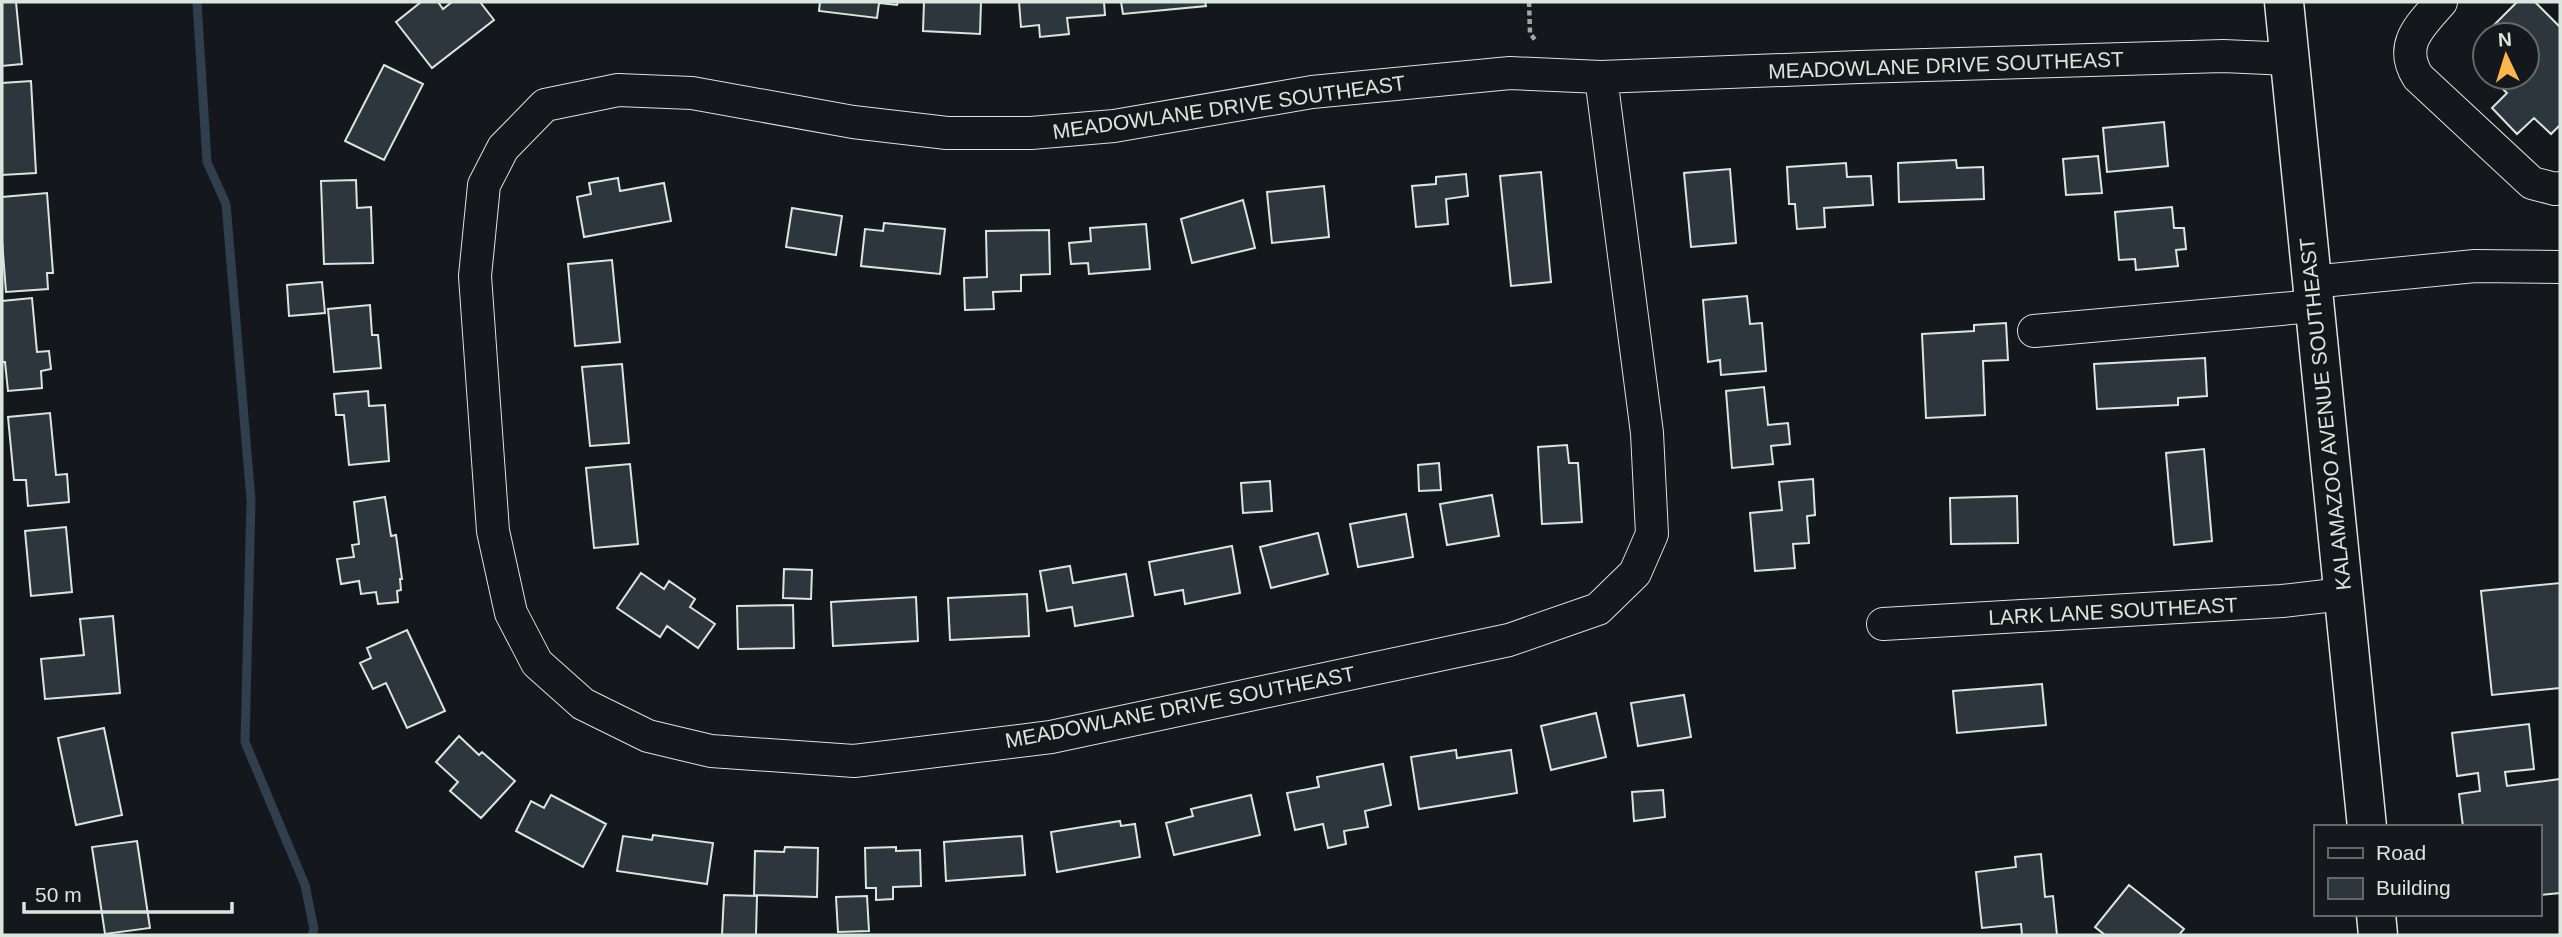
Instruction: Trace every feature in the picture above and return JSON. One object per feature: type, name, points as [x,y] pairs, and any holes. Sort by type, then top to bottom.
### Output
[{"type":"main road","name":"KALAMAZOO AVENUE SOUTHEAST","points":[[2284,2],[2367,825]]},
{"type":"main road","points":[[2376,916],[2378,935]]},
{"type":"street","points":[[2441,2],[2416,31],[2409,51],[2410,66],[2418,77],[2532,183],[2560,188]]},
{"type":"street","name":"MEADOWLANE DRIVE SOUTHEAST","points":[[1601,77],[1647,433],[1651,534],[1635,573],[1598,609],[1509,640],[1051,737],[854,761],[711,751],[648,736],[583,704],[537,663],[511,613],[493,531],[475,276],[484,185],[503,148],[545,106],[618,90],[692,93],[853,122],[947,133],[1031,133],[1114,126],[1325,91],[1510,73],[1601,77],[2223,56],[2291,59]]},
{"type":"street","points":[[2034,331],[2312,294],[2475,266],[2560,267]]},
{"type":"street","name":"LARK LANE SOUTHEAST","points":[[1883,624],[2282,601],[2343,594]]},
{"type":"path","points":[[1529,2],[1530,33],[1535,40]]},
{"type":"building","points":[[2,2],[16,2],[22,64],[2,66]]},
{"type":"building","points":[[421,2],[438,2],[443,9],[452,2],[480,2],[494,20],[432,68],[396,22]]},
{"type":"building","points":[[820,2],[898,2],[897,5],[879,3],[877,18],[819,11]]},
{"type":"building","points":[[924,2],[981,2],[980,34],[923,31]]},
{"type":"building","points":[[1019,2],[1104,2],[1105,15],[1067,18],[1069,34],[1040,37],[1039,25],[1021,27]]},
{"type":"building","points":[[1121,2],[1205,2],[1206,6],[1123,14]]},
{"type":"building","points":[[2517,2],[2535,2],[2560,27],[2560,125],[2551,134],[2534,118],[2517,134],[2492,108],[2507,93],[2505,91],[2541,91],[2541,21],[2498,21]]},
{"type":"building","points":[[384,65],[423,84],[384,160],[345,141]]},
{"type":"building","points":[[31,81],[36,173],[2,175],[2,83]]},
{"type":"building","points":[[2164,122],[2168,166],[2107,172],[2103,128]]},
{"type":"building","points":[[2098,156],[2102,193],[2066,195],[2063,159]]},
{"type":"building","points":[[1956,160],[1957,168],[1983,167],[1984,199],[1899,202],[1898,163]]},
{"type":"building","points":[[1846,163],[1847,177],[1871,176],[1873,205],[1824,208],[1825,227],[1797,229],[1795,204],[1789,204],[1787,167]]},
{"type":"building","points":[[1730,169],[1736,243],[1691,247],[1684,173]]},
{"type":"building","points":[[1541,172],[1551,282],[1511,286],[1500,176]]},
{"type":"building","points":[[1466,174],[1468,196],[1446,199],[1448,224],[1416,227],[1412,186],[1436,184],[1436,177]]},
{"type":"building","points":[[618,178],[620,191],[664,183],[671,221],[584,237],[577,197],[591,194],[589,183]]},
{"type":"building","points":[[356,180],[357,208],[371,207],[373,263],[324,264],[321,181]]},
{"type":"building","points":[[1324,186],[1329,237],[1272,243],[1267,192]]},
{"type":"building","points":[[47,193],[53,273],[47,273],[48,289],[6,292],[2,197]]},
{"type":"building","points":[[1243,200],[1255,248],[1192,263],[1181,219]]},
{"type":"building","points":[[2172,207],[2174,228],[2184,228],[2186,249],[2176,250],[2178,266],[2136,270],[2135,259],[2119,260],[2115,212]]},
{"type":"building","points":[[792,208],[842,216],[836,255],[786,247]]},
{"type":"building","points":[[884,223],[945,229],[940,274],[861,266],[865,229],[883,231]]},
{"type":"building","points":[[1146,224],[1150,269],[1089,274],[1088,263],[1071,264],[1069,243],[1091,241],[1090,228]]},
{"type":"building","points":[[1049,230],[1050,274],[1021,275],[1021,291],[993,292],[994,309],[965,310],[964,278],[987,277],[986,231]]},
{"type":"building","points":[[612,260],[620,342],[575,346],[568,264]]},
{"type":"building","points":[[322,282],[325,313],[289,316],[287,285]]},
{"type":"building","points":[[1747,296],[1750,324],[1762,323],[1766,371],[1721,375],[1720,360],[1708,362],[1703,300]]},
{"type":"building","points":[[32,298],[37,352],[49,351],[51,369],[41,371],[42,388],[8,391],[5,362],[2,362],[2,301]]},
{"type":"building","points":[[370,305],[372,335],[378,335],[381,368],[334,372],[328,309]]},
{"type":"building","points":[[2006,323],[2008,360],[1983,361],[1985,415],[1926,418],[1922,334],[1974,331],[1974,325]]},
{"type":"building","points":[[2205,358],[2207,396],[2178,398],[2178,405],[2097,409],[2094,364]]},
{"type":"building","points":[[622,364],[629,443],[590,446],[582,367]]},
{"type":"building","points":[[1764,387],[1768,425],[1788,423],[1790,444],[1771,446],[1773,464],[1732,468],[1726,391]]},
{"type":"building","points":[[368,391],[369,406],[385,405],[389,461],[349,465],[344,415],[336,415],[334,394]]},
{"type":"building","points":[[50,413],[56,475],[67,474],[69,502],[28,506],[26,480],[14,480],[8,417]]},
{"type":"building","points":[[1567,445],[1569,463],[1578,463],[1582,522],[1542,524],[1538,447]]},
{"type":"building","points":[[2204,449],[2212,541],[2174,545],[2166,453]]},
{"type":"building","points":[[1439,463],[1441,490],[1419,491],[1418,465]]},
{"type":"building","points":[[630,464],[638,544],[594,548],[586,468]]},
{"type":"building","points":[[1813,479],[1815,515],[1807,516],[1809,543],[1793,544],[1795,568],[1755,571],[1750,513],[1782,510],[1779,482]]},
{"type":"building","points":[[1270,481],[1272,511],[1243,513],[1241,483]]},
{"type":"building","points":[[1492,495],[1499,536],[1447,545],[1440,504]]},
{"type":"building","points":[[2017,496],[2018,543],[1951,544],[1950,498]]},
{"type":"building","points":[[385,497],[391,536],[396,535],[402,579],[401,590],[397,591],[398,602],[378,604],[376,592],[361,594],[359,581],[341,584],[337,559],[354,557],[352,545],[359,544],[354,502]]},
{"type":"building","points":[[1406,514],[1413,557],[1358,567],[1350,524]]},
{"type":"building","points":[[66,527],[72,592],[31,596],[25,531]]},
{"type":"building","points":[[1318,533],[1328,574],[1271,588],[1260,547]]},
{"type":"building","points":[[1232,546],[1240,593],[1185,604],[1183,590],[1155,595],[1149,562]]},
{"type":"building","points":[[1070,566],[1073,583],[1126,574],[1133,616],[1075,626],[1072,607],[1047,611],[1040,571]]},
{"type":"building","points":[[784,569],[812,570],[811,599],[783,598]]},
{"type":"building","points":[[641,573],[664,589],[669,581],[695,599],[690,607],[715,624],[698,648],[667,626],[660,637],[617,608]]},
{"type":"building","points":[[2560,583],[2560,688],[2492,695],[2481,591]]},
{"type":"building","points":[[1027,594],[1029,636],[950,640],[948,598]]},
{"type":"building","points":[[916,597],[918,641],[833,646],[831,602]]},
{"type":"building","points":[[793,605],[794,648],[738,649],[737,606]]},
{"type":"building","points":[[113,616],[120,693],[45,699],[41,659],[84,655],[80,619]]},
{"type":"building","points":[[407,630],[445,711],[407,728],[386,683],[373,689],[360,663],[371,658],[367,648]]},
{"type":"building","points":[[2042,684],[2046,725],[1957,733],[1953,691]]},
{"type":"building","points":[[1684,695],[1691,737],[1638,746],[1631,703]]},
{"type":"building","points":[[1596,713],[1606,757],[1551,770],[1541,726]]},
{"type":"building","points":[[2529,724],[2534,769],[2505,772],[2507,786],[2560,779],[2560,893],[2541,895],[2541,825],[2463,825],[2459,794],[2480,791],[2478,773],[2457,776],[2452,733]]},
{"type":"building","points":[[104,728],[122,815],[76,825],[58,738]]},
{"type":"building","points":[[459,736],[479,755],[482,752],[515,781],[481,818],[450,791],[458,782],[436,762]]},
{"type":"building","points":[[1456,750],[1457,758],[1511,750],[1517,793],[1419,809],[1411,757]]},
{"type":"building","points":[[1383,764],[1391,805],[1365,811],[1368,827],[1344,831],[1346,844],[1328,848],[1323,824],[1295,830],[1287,793],[1319,787],[1317,777]]},
{"type":"building","points":[[1663,790],[1665,817],[1634,821],[1632,792]]},
{"type":"building","points":[[551,795],[606,824],[583,867],[516,831],[531,801],[544,808]]},
{"type":"building","points":[[1251,795],[1260,835],[1174,855],[1166,823],[1193,816],[1191,809]]},
{"type":"building","points":[[1120,821],[1121,826],[1135,824],[1140,857],[1057,872],[1051,832]]},
{"type":"building","points":[[653,835],[713,843],[707,884],[617,871],[623,836],[652,840]]},
{"type":"building","points":[[1022,836],[1025,875],[946,881],[944,842]]},
{"type":"building","points":[[137,841],[150,928],[105,934],[92,847]]},
{"type":"building","points":[[785,847],[818,848],[817,897],[754,895],[755,851],[784,852]]},
{"type":"building","points":[[896,847],[896,851],[920,850],[921,886],[893,887],[893,899],[876,900],[876,888],[866,888],[865,848]]},
{"type":"building","points":[[2041,854],[2045,897],[2053,896],[2057,935],[2022,935],[2021,924],[1982,928],[1976,872],[2016,867],[2015,857]]},
{"type":"building","points":[[2129,885],[2184,929],[2179,935],[2105,935],[2095,927]]},
{"type":"building","points":[[724,895],[757,896],[756,935],[722,935]]},
{"type":"building","points":[[867,896],[869,931],[838,932],[836,897]]},
{"type":"waterway","points":[[197,2],[207,162],[226,204],[251,500],[245,742],[305,885],[314,929],[312,935]]}]
